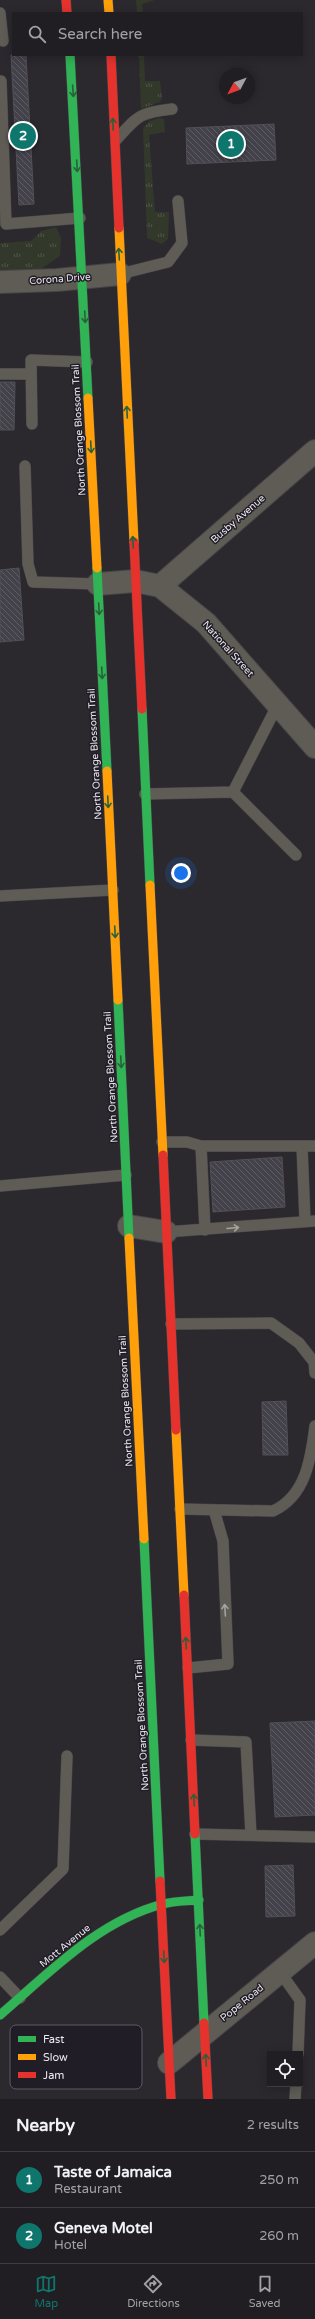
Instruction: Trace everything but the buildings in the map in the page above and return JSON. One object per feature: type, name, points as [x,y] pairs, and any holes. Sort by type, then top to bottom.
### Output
[{"type":"main road","points":[[66,0],[67,12]]},
{"type":"main road","points":[[108,0],[109,12]]},
{"type":"main road","name":"North Orange Blossom Trail","points":[[70,56],[83,278],[171,2099]]},
{"type":"main road","points":[[110,56],[134,581],[208,2099]]},
{"type":"main road","name":"Mott Avenue","points":[[0,2015],[78,1947],[105,1929],[134,1913],[161,1904],[198,1900]]},
{"type":"street","name":"Corona Drive","points":[[0,282],[83,278],[120,274]]},
{"type":"street","name":"Busby Avenue","points":[[160,586],[315,451]]},
{"type":"street","name":"National Street","points":[[98,584],[134,581],[160,586],[206,623],[315,746]]},
{"type":"street","points":[[129,1226],[166,1232]]},
{"type":"street","name":"Pope Road","points":[[169,2063],[315,1943]]},
{"type":"lane","points":[[0,12],[3,41]]},
{"type":"lane","points":[[1,80],[6,224],[80,218]]},
{"type":"lane","points":[[114,142],[138,117],[151,112],[172,109]]},
{"type":"lane","points":[[120,274],[168,262],[182,243],[178,201]]},
{"type":"lane","points":[[32,424],[31,360],[87,362]]},
{"type":"lane","points":[[0,374],[31,374]]},
{"type":"lane","points":[[25,466],[28,564],[33,582],[98,584]]},
{"type":"lane","points":[[233,792],[278,704]]},
{"type":"lane","points":[[145,794],[233,792],[296,855]]},
{"type":"lane","points":[[0,896],[113,890]]},
{"type":"lane","points":[[162,1142],[187,1142],[201,1146],[315,1146]]},
{"type":"lane","points":[[201,1146],[205,1230]]},
{"type":"lane","points":[[166,1232],[310,1221],[302,1146]]},
{"type":"lane","points":[[0,1186],[126,1175]]},
{"type":"lane","points":[[171,1324],[271,1323],[299,1343],[314,1362],[315,1373]]},
{"type":"lane","points":[[180,1509],[273,1511],[284,1506],[303,1479],[310,1463],[315,1426]]},
{"type":"lane","points":[[188,1668],[228,1664],[223,1541],[214,1510]]},
{"type":"lane","points":[[191,1740],[246,1742],[251,1835]]},
{"type":"lane","points":[[0,1928],[63,1869],[67,1756]]},
{"type":"lane","points":[[195,1834],[315,1837]]},
{"type":"lane","points":[[280,1972],[300,2000],[298,2051]]},
{"type":"lane","points":[[0,1977],[20,1998]]},
{"type":"lane","points":[[295,2099],[296,2087]]},
{"type":"green space","points":[[136,0],[155,0],[142,4],[143,12],[137,12]]},
{"type":"green space","points":[[139,56],[144,56],[145,81],[160,81],[162,98],[160,102],[141,109]]},
{"type":"green space","points":[[159,118],[164,119],[165,132],[149,135],[155,212],[169,212],[168,239],[162,244],[147,238],[143,128],[150,121]]},
{"type":"green space","points":[[56,227],[61,238],[60,256],[41,269],[0,271],[0,243],[31,241],[41,231]]},
{"type":"traffic: fast","points":[[70,56],[88,398]]},
{"type":"traffic: fast","points":[[97,568],[107,771]]},
{"type":"traffic: fast","points":[[142,709],[150,885]]},
{"type":"traffic: fast","points":[[118,1000],[129,1238]]},
{"type":"traffic: fast","points":[[144,1539],[160,1881]]},
{"type":"traffic: fast","points":[[195,1834],[204,2023]]},
{"type":"traffic: fast","points":[[0,2015],[76,1950],[117,1923],[139,1912],[163,1904],[199,1900]]},
{"type":"traffic: slow","points":[[108,0],[109,12]]},
{"type":"traffic: slow","points":[[119,228],[134,542]]},
{"type":"traffic: slow","points":[[88,398],[97,568]]},
{"type":"traffic: slow","points":[[107,771],[118,1000]]},
{"type":"traffic: slow","points":[[150,885],[163,1155]]},
{"type":"traffic: slow","points":[[129,1238],[144,1539]]},
{"type":"traffic: slow","points":[[176,1430],[184,1595]]},
{"type":"traffic: jam","points":[[66,0],[67,12]]},
{"type":"traffic: jam","points":[[111,56],[119,228]]},
{"type":"traffic: jam","points":[[134,542],[142,709]]},
{"type":"traffic: jam","points":[[163,1155],[176,1430]]},
{"type":"traffic: jam","points":[[184,1595],[195,1834]]},
{"type":"traffic: jam","points":[[160,1881],[171,2099]]},
{"type":"traffic: jam","points":[[204,2023],[208,2099]]},
{"type":"place","name":"Geneva Motel","points":[[23,136]]},
{"type":"place","name":"Taste of Jamaica","points":[[231,144]]}]
